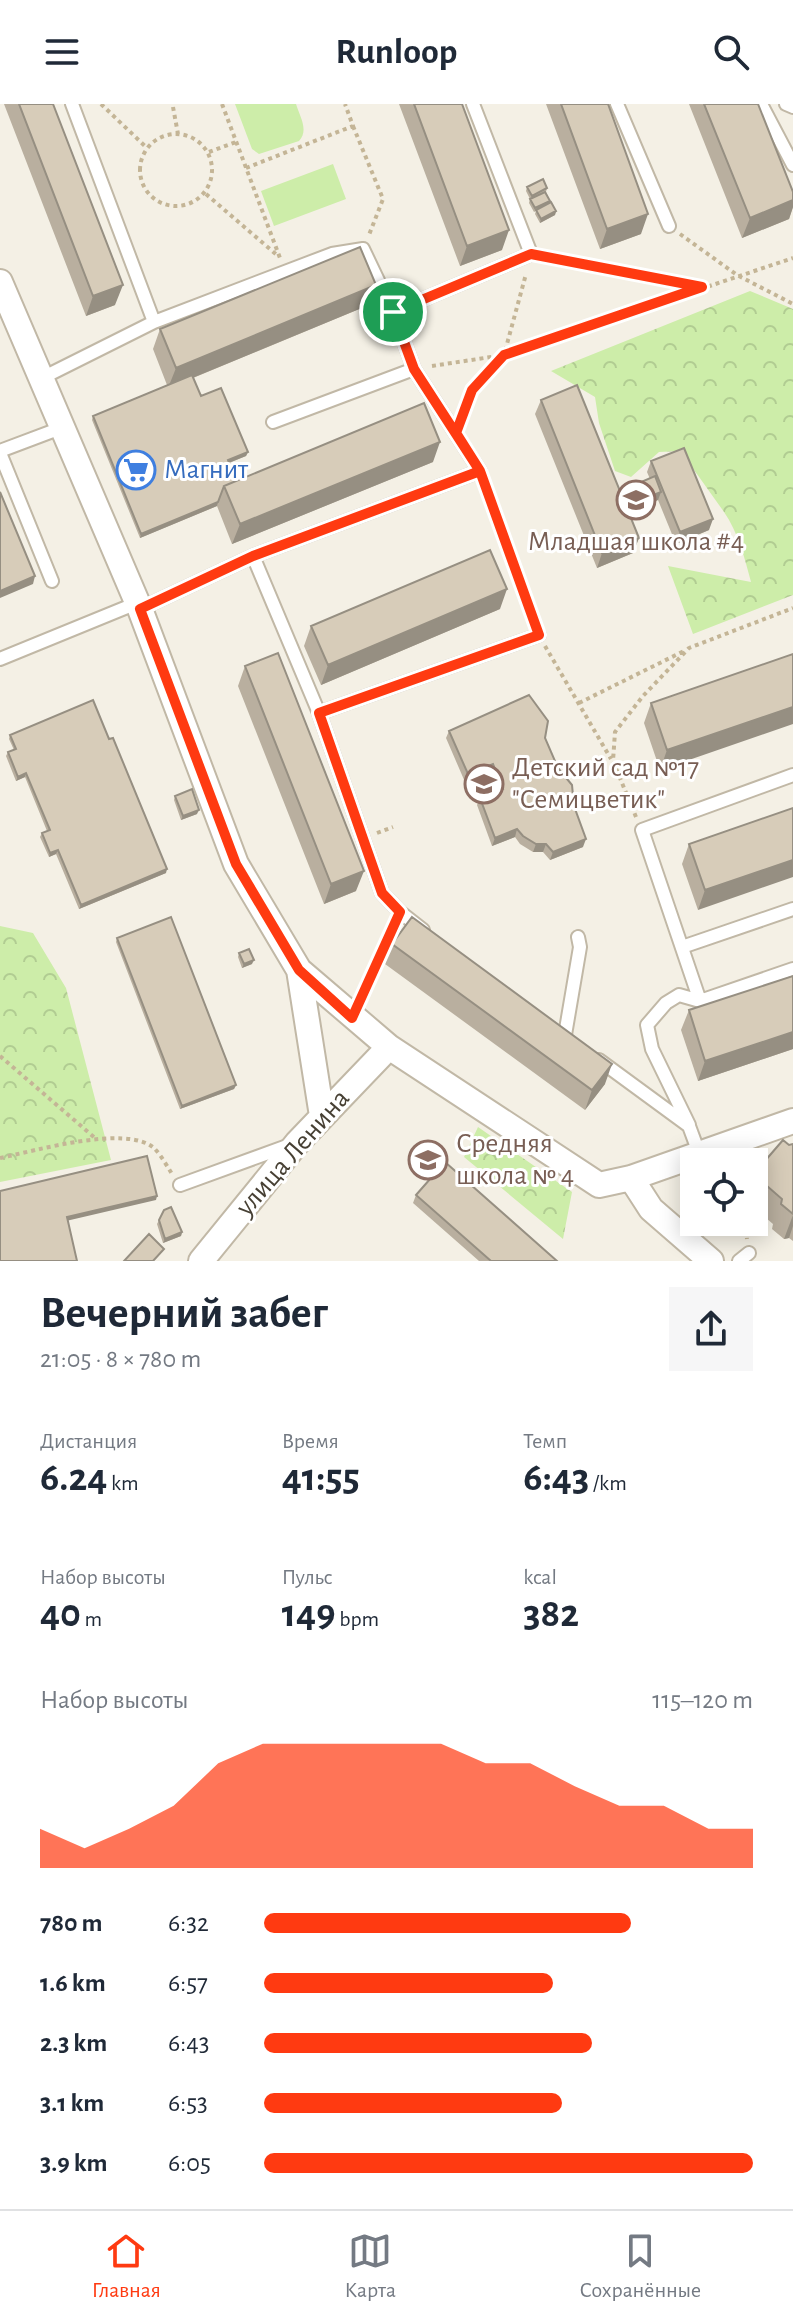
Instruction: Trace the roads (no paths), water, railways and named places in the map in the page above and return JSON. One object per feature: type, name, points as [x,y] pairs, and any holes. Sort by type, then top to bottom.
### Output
[{"type":"street","points":[[0,282],[138,606],[236,864],[299,970],[389,1047],[599,1185],[631,1178],[680,1160]]},
{"type":"street","points":[[299,970],[322,1116]]},
{"type":"street","name":"улица Ленина","points":[[201,1261],[297,1143],[389,1047]]},
{"type":"street","points":[[714,1148],[793,1121]]},
{"type":"street","points":[[631,1178],[651,1209],[711,1261]]},
{"type":"lane","points":[[72,104],[154,322]]},
{"type":"lane","points":[[393,312],[531,254],[473,104]]},
{"type":"lane","points":[[617,104],[669,226]]},
{"type":"lane","points":[[761,104],[793,165]]},
{"type":"lane","points":[[786,104],[793,107]]},
{"type":"lane","points":[[0,659],[138,606],[253,556],[480,471],[414,369],[393,312],[363,249],[332,254],[154,322],[40,379]]},
{"type":"lane","points":[[273,422],[414,369]]},
{"type":"lane","points":[[52,581],[0,452],[61,428]]},
{"type":"lane","points":[[253,556],[319,713],[382,893],[400,912],[438,940]]},
{"type":"lane","points":[[319,713],[539,635]]},
{"type":"lane","points":[[700,1001],[642,830],[793,775]]},
{"type":"lane","points":[[682,947],[793,909]]},
{"type":"lane","points":[[565,1035],[580,947],[578,937]]},
{"type":"lane","points":[[697,1148],[652,1049],[647,1025],[666,1003],[679,995],[700,1001],[793,969]]},
{"type":"lane","points":[[552,1025],[577,1043]]},
{"type":"lane","points":[[588,1052],[689,1126]]},
{"type":"lane","points":[[180,1185],[297,1143]]},
{"type":"place","name":"Магнит","points":[[136,470]]},
{"type":"place","name":"Младшая школа #4","points":[[636,500]]},
{"type":"place","name":"Детский сад №17 \"Семицветик\"","points":[[484,784]]},
{"type":"place","name":"Средняя школа № 4","points":[[428,1160]]}]
